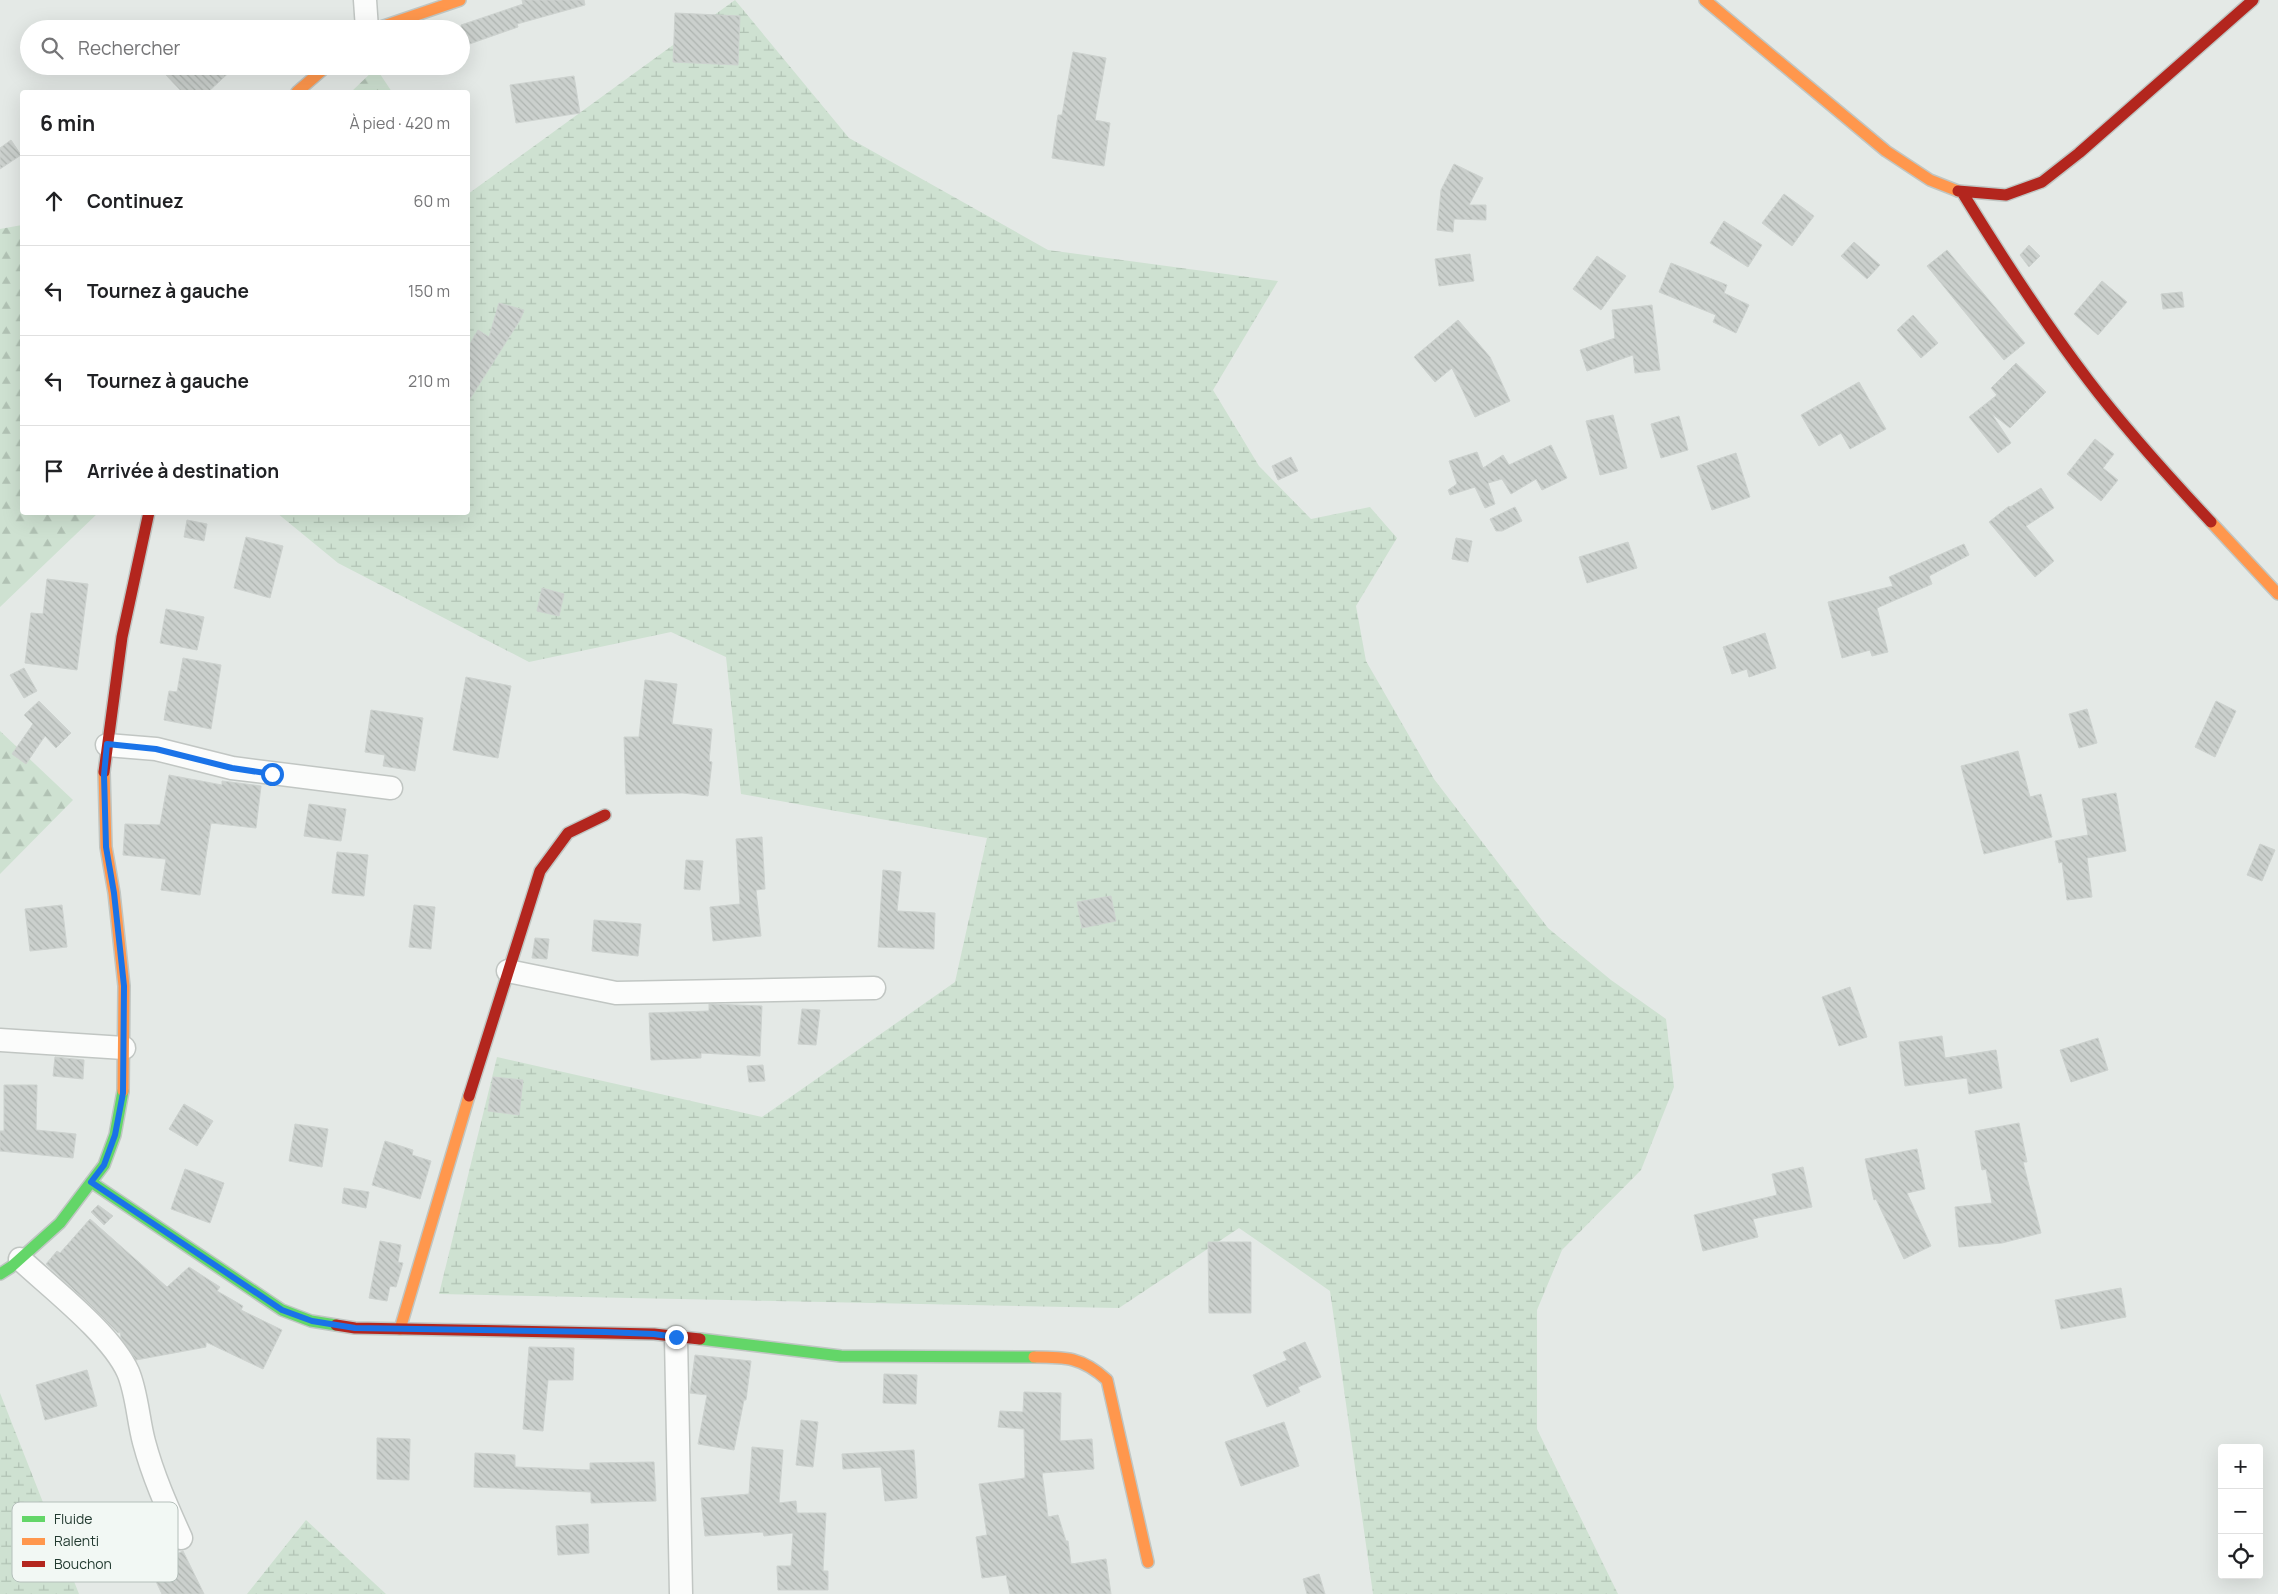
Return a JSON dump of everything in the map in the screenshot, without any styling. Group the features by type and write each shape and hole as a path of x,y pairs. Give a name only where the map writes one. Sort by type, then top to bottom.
{"street":[{"path":"365,0 366,20"},
{"path":"401,20 460,0"},
{"path":"1705,0 1886,151 1930,180 1962,192 2006,195 2042,182 2079,153 2253,0"},
{"path":"299,90 317,75"},
{"path":"1962,192 2008,268 2052,332 2136,440 2278,594"},
{"path":"0,1274 20,1259 60,1223 104,1165 115,1135 123,1093 124,986 114,893 106,847 104,775 122,637 147,515"},
{"path":"107,744 156,749 232,768 391,788"},
{"path":"400,1329 448,1162 540,871 568,833 604,815"},
{"path":"508,971 616,993 874,988"},
{"path":"0,1040 124,1048"},
{"path":"91,1182 282,1310 312,1321 355,1328 654,1334 841,1356 1067,1357 1094,1368 1107,1380 1148,1562"},
{"path":"20,1259 104,1337 120,1359 128,1373 144,1443 165,1502"},
{"path":"676,1337 681,1594"},
{"path":"178,1531 181,1538"}],"green space":[{"path":"735,0 849,138 1048,250 1278,281 1213,390 1259,466 1311,519 1370,507 1397,538 1356,606 1366,661 1434,779 1548,928 1611,980 1666,1019 1674,1087 1641,1170 1562,1250 1537,1310 1537,1429 1618,1594 1373,1594 1330,1291 1239,1228 1119,1308 439,1294 497,1057 762,1117 955,982 987,838 741,794 726,657 671,632 529,662 338,563 279,515 470,515 470,193"},
{"path":"369,75 381,75 391,90 353,90"},
{"path":"20,225 20,515 96,515 0,607 0,229"},
{"path":"0,731 73,800 0,874"},
{"path":"0,1393 43,1502 12,1502 12,1582 74,1582 79,1594 0,1594"},
{"path":"306,1520 386,1594 247,1594"}],"building":[{"path":"522,0 584,0 585,5 517,24 518,27 470,44 470,22 523,4"},
{"path":"675,13 740,16 738,65 673,62"},
{"path":"1073,52 1106,58 1095,120 1110,123 1104,166 1052,158 1058,115 1062,115"},
{"path":"166,75 226,75 210,90 180,90"},
{"path":"574,76 580,113 516,123 510,85"},
{"path":"11,140 20,156 0,169 0,148"},
{"path":"1454,164 1483,178 1469,205 1486,205 1486,220 1454,219 1453,232 1437,230 1441,190"},
{"path":"1784,194 1814,216 1792,246 1762,223"},
{"path":"1724,221 1762,245 1748,267 1710,243"},
{"path":"1854,242 1880,265 1867,279 1841,256"},
{"path":"2029,245 2040,256 2029,267 2020,255"},
{"path":"1947,250 2025,343 2004,360 1927,266"},
{"path":"1470,254 1474,281 1439,286 1435,259"},
{"path":"1597,256 1626,276 1601,310 1573,289"},
{"path":"1671,263 1727,285 1724,293 1749,305 1736,333 1713,322 1716,315 1659,292"},
{"path":"2102,281 2127,302 2098,335 2074,314"},
{"path":"2182,292 2184,307 2163,309 2161,294"},
{"path":"499,303 524,310 520,320 470,399 470,344 478,330 489,337"},
{"path":"1652,305 1660,370 1635,373 1633,355 1587,371 1580,350 1615,338 1612,310"},
{"path":"1913,315 1938,343 1921,358 1897,330"},
{"path":"1458,320 1490,357 1510,401 1475,417 1452,368 1435,382 1414,357"},
{"path":"2016,363 2046,392 2010,428 1991,413 2011,443 1998,453 1969,417 1997,395 1991,388"},
{"path":"1859,382 1886,429 1850,449 1841,433 1819,446 1801,415"},
{"path":"1613,415 1627,468 1600,475 1586,421"},
{"path":"1679,416 1688,450 1661,458 1651,424"},
{"path":"2095,439 2114,454 2103,468 2118,480 2101,501 2067,474"},
{"path":"1551,445 1567,478 1542,490 1536,479 1511,494 1502,479 1488,483 1495,504 1485,508 1475,487 1450,495 1448,490 1457,484 1449,461 1477,452 1483,468 1503,455 1509,465"},
{"path":"1736,453 1750,497 1712,510 1697,466"},
{"path":"1291,457 1298,471 1278,480 1272,466"},
{"path":"2041,488 2054,508 2026,526 2054,561 2035,577 1989,522 2009,506"},
{"path":"1515,507 1522,521 1502,531 1496,531 1490,519"},
{"path":"187,520 207,524 204,541 184,537"},
{"path":"246,537 283,546 270,598 234,588"},
{"path":"1456,538 1472,541 1468,562 1452,559"},
{"path":"1628,542 1637,568 1587,583 1579,557"},
{"path":"1964,544 1969,555 1929,576 1932,584 1877,608 1888,652 1872,656 1870,650 1842,658 1828,602 1893,586 1889,577"},
{"path":"47,579 88,584 77,670 25,663 31,613 43,614"},
{"path":"542,588 564,594 559,616 537,611"},
{"path":"166,609 204,617 197,650 160,643"},
{"path":"1765,633 1776,668 1749,677 1747,669 1732,674 1723,647"},
{"path":"183,658 221,665 211,729 164,720 169,691 177,692"},
{"path":"24,668 37,691 24,698 10,675"},
{"path":"466,677 511,686 498,758 453,750"},
{"path":"645,680 677,684 672,724 712,729 709,761 712,762 708,796 683,793 626,794 624,737 639,737"},
{"path":"39,701 71,733 56,748 45,736 26,764 12,754 33,724 24,715"},
{"path":"2216,701 2236,711 2215,757 2195,747"},
{"path":"2087,709 2097,743 2079,748 2069,714"},
{"path":"371,710 423,718 415,771 383,766 385,755 365,752"},
{"path":"2018,751 2030,797 2041,794 2052,837 1984,854 1961,766"},
{"path":"169,775 222,785 222,781 261,786 256,828 211,823 200,895 161,890 166,859 123,855 125,824 160,825"},
{"path":"2116,793 2126,851 2087,858 2092,897 2067,900 2062,862 2059,863 2055,841 2088,835 2082,799"},
{"path":"309,804 346,809 341,841 304,836"},
{"path":"762,837 765,889 756,890 761,936 713,941 710,907 740,904 736,839"},
{"path":"2260,844 2275,850 2262,881 2247,875"},
{"path":"337,852 368,855 364,896 332,893"},
{"path":"686,860 703,861 700,890 684,889"},
{"path":"883,870 901,872 897,911 935,913 934,949 878,947"},
{"path":"1111,896 1116,921 1082,928 1077,902"},
{"path":"62,905 67,947 30,951 25,909"},
{"path":"414,905 435,907 431,949 409,947"},
{"path":"594,920 641,924 638,956 592,951"},
{"path":"535,938 549,939 547,959 532,958"},
{"path":"1850,987 1867,1037 1839,1046 1822,997"},
{"path":"709,1004 762,1006 760,1056 701,1053 701,1058 651,1060 649,1013 709,1011"},
{"path":"802,1009 820,1010 816,1045 798,1044"},
{"path":"1942,1036 1945,1058 1996,1050 2002,1088 1969,1094 1967,1078 1905,1086 1899,1042"},
{"path":"2098,1038 2108,1070 2071,1082 2060,1050"},
{"path":"55,1057 84,1060 83,1079 53,1076"},
{"path":"763,1065 765,1081 749,1082 747,1066"},
{"path":"493,1077 523,1080 519,1115 488,1111"},
{"path":"4,1085 37,1085 36,1130 76,1134 73,1158 0,1151 0,1131 4,1131"},
{"path":"184,1104 213,1121 197,1146 169,1129"},
{"path":"2019,1123 2027,1162 2023,1162 2041,1233 2002,1243 1959,1247 1955,1207 1992,1203 1986,1169 1982,1170 1975,1131"},
{"path":"295,1124 328,1129 322,1167 289,1161"},
{"path":"385,1141 413,1150 412,1155 431,1161 420,1199 372,1185"},
{"path":"1917,1149 1925,1189 1907,1193 1931,1246 1904,1259 1876,1199 1874,1200 1865,1159"},
{"path":"1803,1167 1812,1207 1753,1219 1758,1237 1703,1251 1694,1215 1777,1195 1772,1174"},
{"path":"185,1169 224,1183 210,1223 171,1209"},
{"path":"344,1188 369,1192 366,1208 342,1203"},
{"path":"98,1205 113,1216 104,1225 91,1212"},
{"path":"90,1219 167,1287 189,1267 220,1287 217,1291 243,1306 241,1310 282,1330 263,1369 206,1342 206,1347 136,1360 121,1338 120,1332 118,1333 46,1264 57,1251 60,1253"},
{"path":"380,1241 401,1245 398,1262 403,1263 396,1287 390,1286 387,1301 369,1298"},
{"path":"1208,1242 1251,1242 1251,1313 1209,1313"},
{"path":"2121,1288 2126,1317 2061,1329 2055,1300"},
{"path":"1305,1342 1321,1377 1298,1387 1300,1392 1267,1407 1253,1375 1287,1360 1283,1352"},
{"path":"529,1347 574,1348 573,1380 548,1380 543,1431 523,1429"},
{"path":"695,1355 751,1361 746,1400 744,1400 734,1450 698,1444 707,1395 690,1393"},
{"path":"87,1370 97,1406 45,1420 36,1385"},
{"path":"884,1374 917,1375 916,1404 883,1403"},
{"path":"1024,1392 1061,1393 1060,1441 1092,1439 1094,1469 1042,1473 1048,1517 1058,1515 1066,1541 1068,1541 1071,1564 1106,1559 1111,1594 1010,1594 1006,1575 982,1578 976,1537 987,1535 979,1484 1025,1478 1024,1429 998,1427 1000,1411 1023,1412"},
{"path":"801,1420 818,1422 813,1467 796,1465"},
{"path":"1284,1422 1299,1466 1241,1486 1225,1442"},
{"path":"377,1438 410,1439 409,1480 377,1479"},
{"path":"752,1447 783,1450 779,1503 796,1501 797,1513 826,1513 823,1571 828,1571 828,1590 778,1590 777,1566 791,1566 793,1533 764,1536 763,1532 705,1536 701,1498 749,1494"},
{"path":"914,1450 917,1498 885,1501 881,1467 843,1469 842,1454"},
{"path":"475,1453 515,1455 515,1467 590,1470 590,1463 654,1462 656,1501 591,1503 591,1492 474,1487"},
{"path":"588,1524 589,1553 558,1555 556,1526"},
{"path":"183,1551 204,1594 162,1594 156,1582 178,1582 178,1553"},
{"path":"1319,1574 1325,1594 1307,1594 1303,1579"}],"traffic: fast":[{"path":"0,1274 11,1267 60,1223 104,1165 115,1135 123,1091"},
{"path":"91,1182 282,1310 311,1321 336,1325"},
{"path":"700,1339 841,1356 1034,1357"}],"traffic: slow":[{"path":"401,20 460,0"},
{"path":"1705,0 1886,151 1930,180 1958,191"},
{"path":"299,90 317,75"},
{"path":"2211,522 2278,594"},
{"path":"104,772 106,847 114,893 124,986 123,1091"},
{"path":"400,1329 469,1096"},
{"path":"1034,1357 1055,1357 1073,1360 1090,1367 1107,1380 1148,1562"}],"traffic: jam":[{"path":"1958,191 2006,195 2042,182 2079,153 2253,0"},
{"path":"1962,192 2023,288 2089,381 2148,453 2211,522"},
{"path":"104,772 122,637 148,515"},
{"path":"469,1096 540,871 568,833 605,815"},
{"path":"336,1325 355,1328 654,1334 700,1339"}],"route":[{"path":"272,774 232,768 156,749 107,744 104,775 106,847 114,893 124,986 123,1093 115,1135 104,1165 91,1182 282,1310 312,1321 355,1328 605,1332 676,1337"}]}
